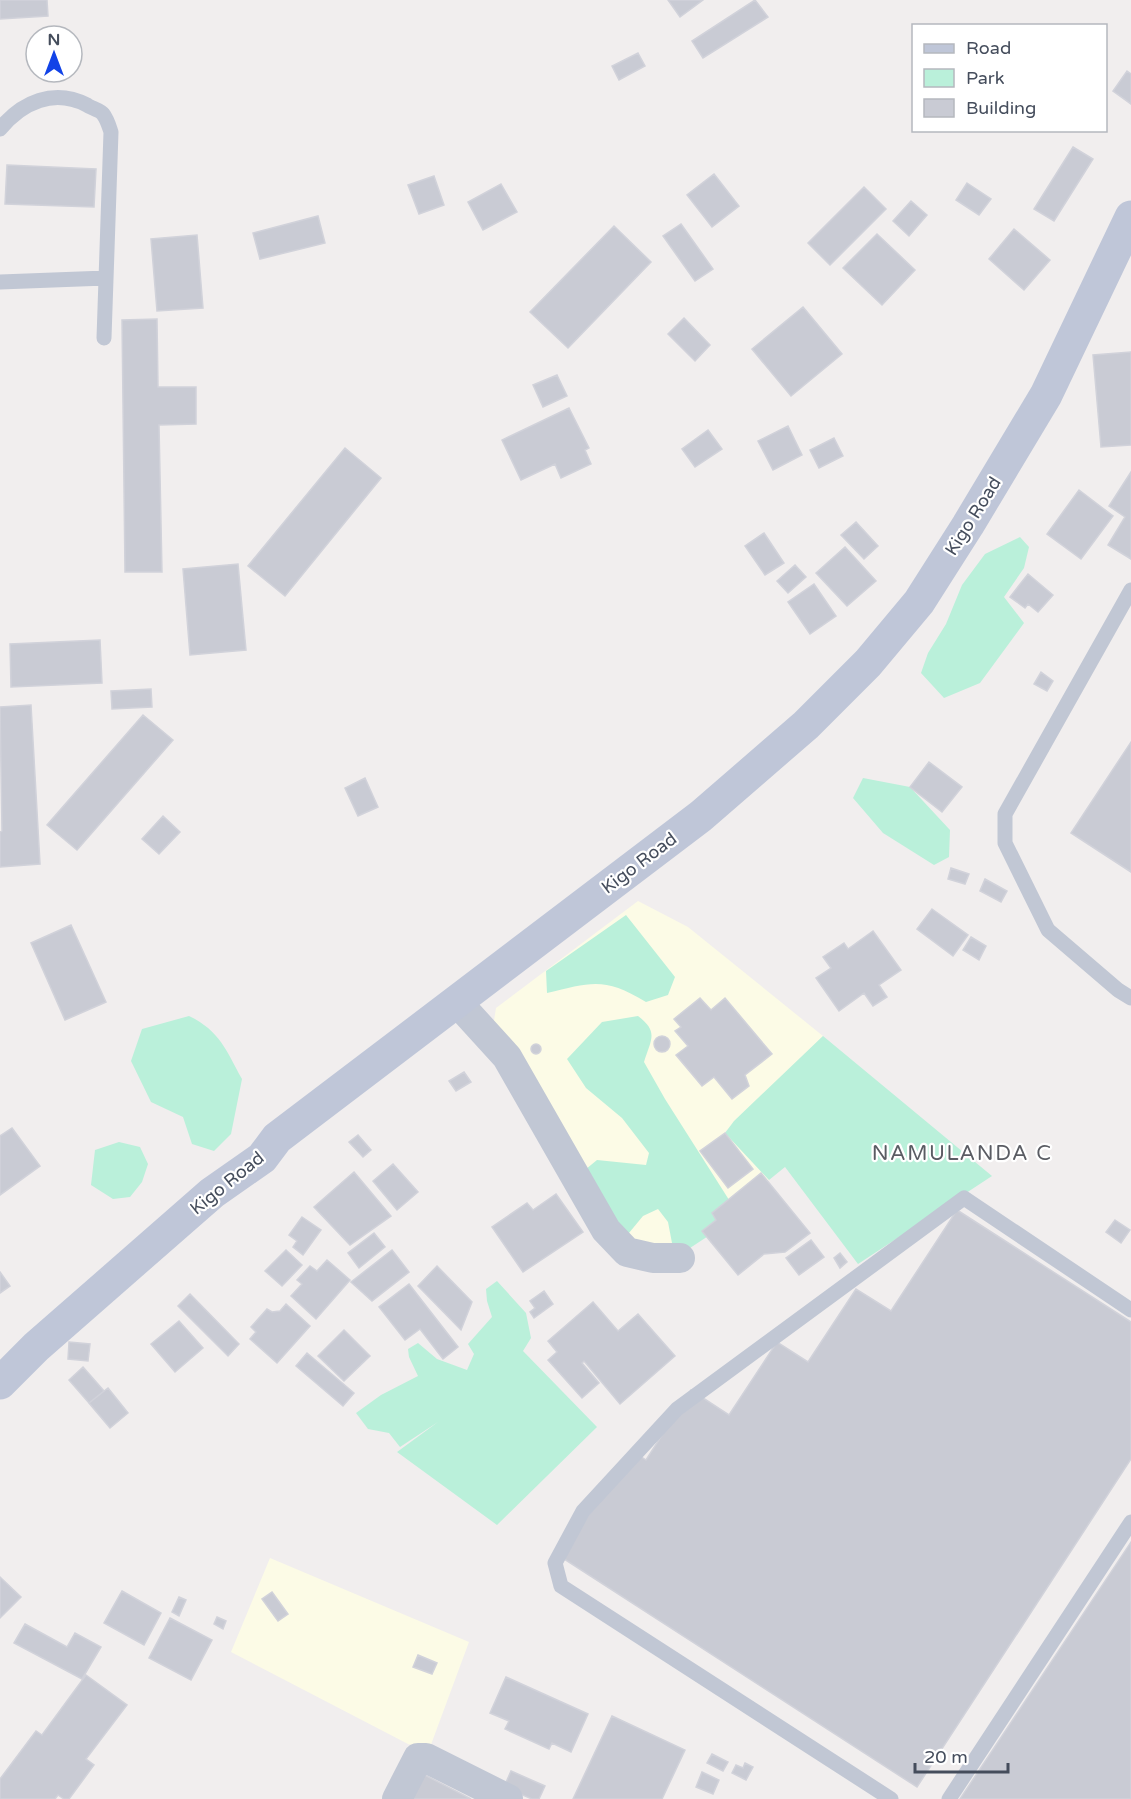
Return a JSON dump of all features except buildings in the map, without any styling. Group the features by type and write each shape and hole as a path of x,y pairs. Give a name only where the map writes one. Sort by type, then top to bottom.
{"street":[{"name":"Kigo Road","path":"0,1383 36,1347 212,1193 262,1158 277,1138 701,816 806,725 868,663 919,602 1046,395 1131,217"},
{"path":"457,1002 507,1058 606,1230 627,1252 653,1258 680,1258"},
{"path":"397,1799 418,1758 426,1758 508,1799"}],"lane":[{"path":"0,129 19,110 39,100 57,96 79,101 103,114 111,132 104,338"},
{"path":"0,282 106,278"},
{"path":"1131,590 1005,814 1005,843 1048,930 1118,990 1131,998"},
{"path":"891,1799 561,1586 555,1563 583,1511 677,1409 964,1198 1131,1310"},
{"path":"949,1799 1131,1522"}],"shaded area":[{"path":"638,901 688,927 823,1036 725,1132 769,1180 684,1251 634,1244 493,1027 496,1008"},
{"path":"270,1558 469,1642 429,1750 408,1744 231,1652"}],"green space":[{"path":"1020,537 1029,547 1024,568 1004,597 1024,623 980,683 944,698 921,673 928,653 946,624 962,585 985,554"},
{"path":"863,778 910,787 950,830 949,857 934,865 883,833 853,798"},
{"path":"626,915 675,977 668,995 646,1002 620,988 598,984 587,984 547,993 546,971"},
{"path":"189,1016 208,1028 221,1042 242,1079 231,1134 214,1151 192,1144 183,1117 151,1102 131,1061 142,1029"},
{"path":"638,1016 649,1027 652,1036 644,1062 731,1203 728,1223 690,1248 672,1243 668,1222 658,1209 643,1216 624,1239 580,1174 597,1160 646,1165 649,1153 622,1118 586,1088 567,1059 602,1022"},
{"path":"823,1036 992,1176 858,1264 785,1167 769,1180 725,1133 734,1121"},
{"path":"119,1142 140,1147 148,1164 142,1182 130,1197 113,1199 91,1185 95,1150"},
{"path":"497,1281 526,1313 531,1338 523,1351 597,1427 497,1525 397,1452 438,1422 400,1447 389,1433 368,1429 356,1413 381,1395 418,1376 409,1357 408,1349 418,1343 437,1359 467,1370 474,1354 468,1344 492,1317 486,1289"}],"district":[{"name":"NAMULANDA C","path":"962,1153"}]}
